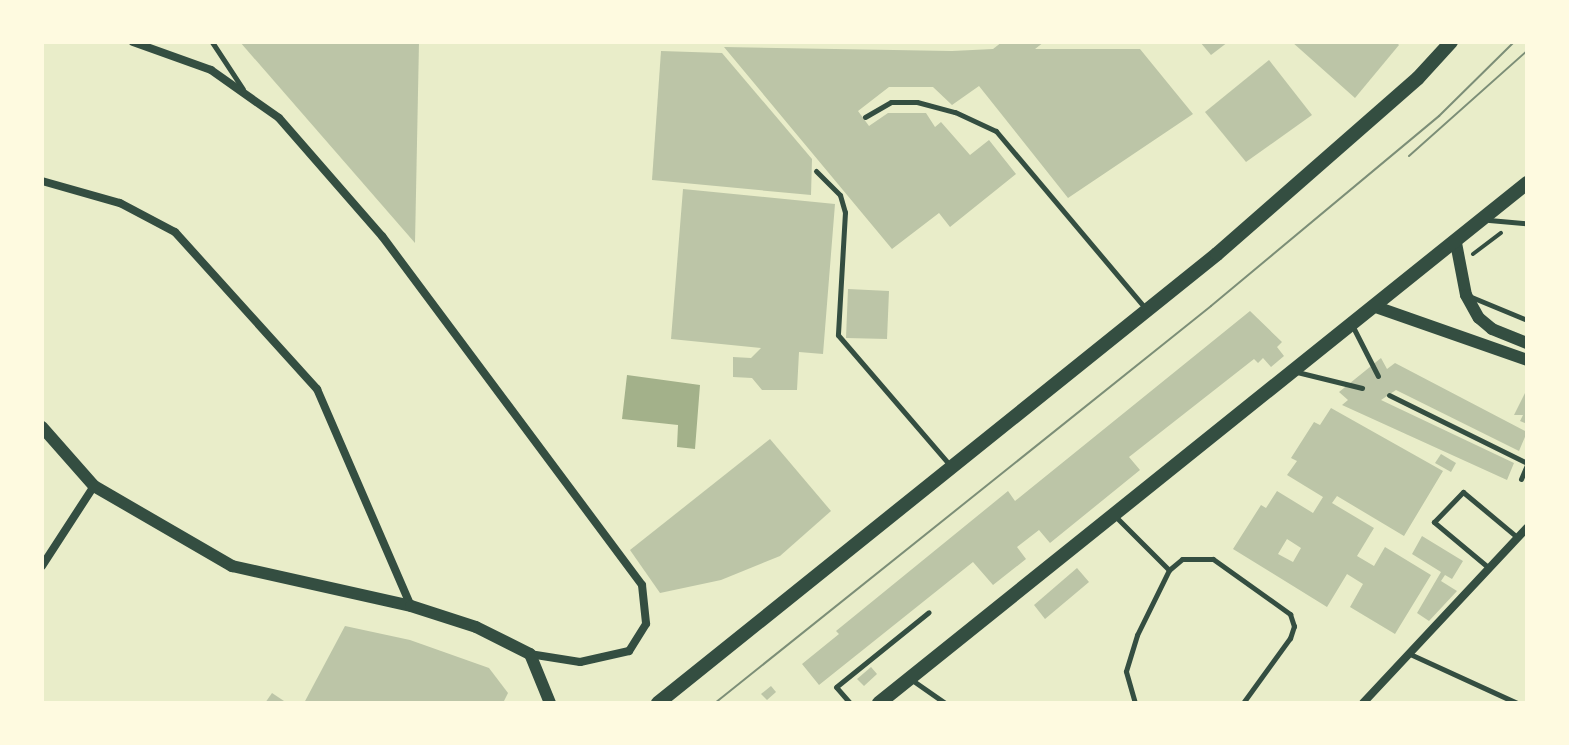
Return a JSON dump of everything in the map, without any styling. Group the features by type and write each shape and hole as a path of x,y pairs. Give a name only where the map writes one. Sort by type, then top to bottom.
{"main road":[{"path":"658,703 1147,309 1418,78 1451,42"},
{"path":"879,703 1527,183"}],"street":[{"path":"42,427 94,486 232,566 411,606 476,627 530,654 580,662 629,651 646,624 642,585 382,236 279,118 243,89 183,58 133,42"},
{"path":"42,181 120,203 175,232 317,389 411,606"},
{"path":"1456,243 1466,295 1492,329 1527,343"},
{"path":"1376,307 1527,360"},
{"path":"42,566 94,486"},
{"path":"1363,703 1527,528"},
{"path":"530,654 550,703"}],"lane":[{"path":"212,42 243,89"},
{"path":"865,117 891,102 917,102 955,112 996,131 1147,309"},
{"path":"816,171 840,195 845,212 838,335 950,465"},
{"path":"1484,219 1527,223"},
{"path":"1466,295 1527,320"},
{"path":"1352,326 1378,376"},
{"path":"1293,371 1362,388"},
{"path":"1389,395 1527,464 1521,479"},
{"path":"1489,568 1434,522 1463,492 1518,538"},
{"path":"1113,514 1169,570"},
{"path":"1135,703 1126,671 1169,570 1182,559 1213,559 1290,614 1294,626 1290,638 1243,703"},
{"path":"850,703 836,687 929,612"},
{"path":"1410,654 1517,703"},
{"path":"908,677 945,703"}],"path":[{"path":"1467,259 1510,231"}],"shaded area":[{"path":"627,375 700,385 695,449 677,447 678,425 622,419"}],"building":[{"path":"240,42 419,42 415,243"},
{"path":"1002,42 1044,42 1035,49 1140,49 1193,114 1068,198 979,86 952,105 933,87 889,87 858,111 869,126 888,113 926,113 935,127 941,122 970,155 989,140 1016,174 950,227 939,213 892,249 724,47 952,51 993,49"},
{"path":"1200,42 1228,42 1211,55"},
{"path":"1292,42 1396,42 1399,45 1355,98"},
{"path":"661,51 722,53 812,159 811,195 652,180"},
{"path":"1269,60 1312,115 1246,162 1205,112"},
{"path":"683,189 835,204 823,354 799,352 797,390 762,390 752,378 733,377 733,357 751,358 761,348 671,339"},
{"path":"848,289 889,291 887,339 846,338"},
{"path":"1250,311 1282,342 1277,347 1284,356 1271,367 1263,358 1258,363 1254,359 1129,457 1140,470 1050,543 1039,530 1017,547 1026,559 993,585 973,562 819,685 802,664 839,634 836,631 1008,491 1015,501"},
{"path":"1381,358 1387,369 1395,363 1527,432 1519,451 1396,390 1381,400 1514,463 1507,480 1342,405 1348,400 1339,392"},
{"path":"1527,389 1527,424 1520,421 1523,415 1514,415"},
{"path":"1331,408 1443,471 1404,536 1337,496 1332,503 1374,528 1357,556 1374,566 1385,547 1431,575 1395,634 1350,607 1363,584 1347,574 1327,607 1233,549 1261,505 1266,508 1277,491 1313,513 1323,497 1287,475 1297,461 1291,458 1314,422 1320,425","holes":["1287,539 1301,548 1293,562 1278,554"]},
{"path":"770,439 831,511 780,556 721,580 660,593 630,550"},
{"path":"1441,454 1456,463 1451,472 1435,463"},
{"path":"1422,536 1463,561 1452,579 1445,575 1441,581 1457,591 1429,621 1417,613 1441,572 1412,554"},
{"path":"1077,568 1089,582 1045,619 1034,605"},
{"path":"345,626 410,640 489,668 508,693 503,703 304,703"},
{"path":"871,667 877,674 864,686 857,679"},
{"path":"771,686 776,692 767,700 761,694"},
{"path":"272,693 287,703 265,703"}],"tram line":[{"path":"715,703 1211,306 1439,116 1514,42"},
{"path":"1409,156 1527,51"}]}
